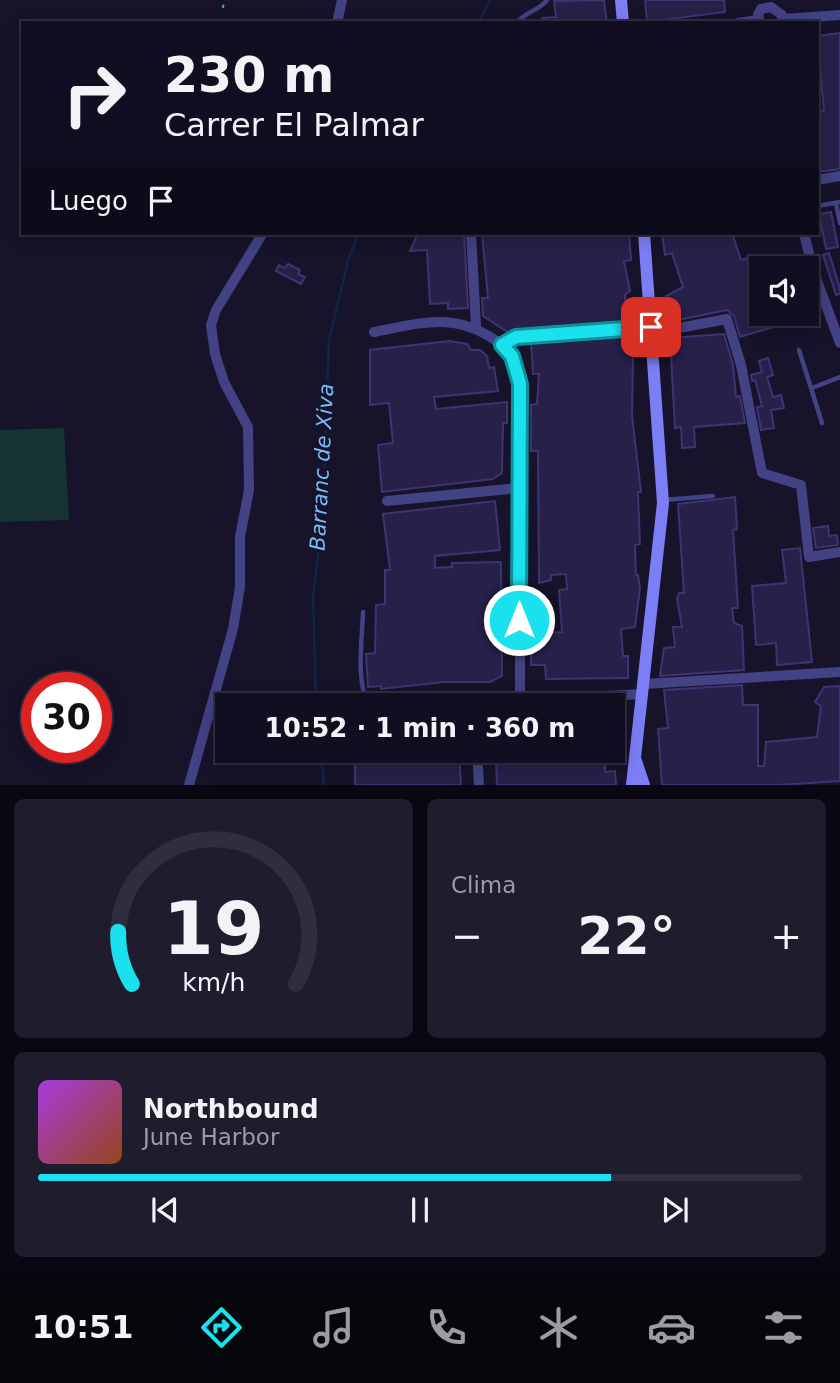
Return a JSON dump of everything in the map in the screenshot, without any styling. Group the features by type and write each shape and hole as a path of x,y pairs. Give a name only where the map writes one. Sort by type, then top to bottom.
{"street":[{"path":"337,21 342,0"},
{"path":"621,0 623,21"},
{"path":"742,21 772,4 783,21 840,15"},
{"path":"819,180 840,176"},
{"path":"189,785 233,629 240,587 240,537 249,490 248,427 224,382 215,354 211,324 216,310 251,258 262,235"},
{"path":"471,235 476,326"},
{"path":"632,785 663,500 644,235"},
{"path":"804,235 813,270 840,343"},
{"path":"502,345 516,337 652,330 726,319 749,399 762,473 801,485 809,557 840,552"},
{"path":"374,332 446,321 476,326 512,356 520,384 520,693"},
{"path":"387,501 519,488"},
{"path":"588,693 840,672"},
{"path":"636,761 644,785"},
{"path":"478,763 479,785"}],"lane":[{"path":"518,21 524,13 542,7 547,0"},
{"path":"819,206 838,202 840,223"},
{"path":"799,350 822,423"},
{"path":"812,388 840,377"},
{"path":"663,500 713,496"},
{"path":"363,612 363,693"}],"path":[{"path":"223,8 224,0"}],"green space":[{"path":"64,428 69,520 0,522 0,430"}],"building":[{"path":"604,0 607,21 542,21 542,18 556,17 554,1"},
{"path":"645,0 724,0 725,12 647,21"},
{"path":"840,33 840,169 819,172 819,112 824,111 819,36"},
{"path":"831,212 838,247 826,249 819,214"},
{"path":"417,235 464,235 468,308 448,309 448,303 430,304 427,250 410,251"},
{"path":"482,235 629,235 631,260 624,261 630,291 625,295 627,316 637,315 637,321 509,333 483,316 482,298 488,298"},
{"path":"662,235 733,235 741,260 749,258 749,326 776,326 740,337 734,316 727,310 673,321 666,296 683,287 672,253 665,255"},
{"path":"829,253 840,288 840,294 836,295 823,255"},
{"path":"288,264 300,270 298,274 305,277 301,284 276,271 279,265 284,268"},
{"path":"724,334 733,365 736,397 740,396 745,423 694,427 695,447 682,448 681,427 675,428 670,338"},
{"path":"634,336 638,353 633,353 632,416 641,492 638,492 640,544 635,545 636,575 640,588 635,627 621,629 623,656 628,656 628,678 546,679 545,665 531,665 531,634 562,632 559,590 567,589 566,574 551,575 551,580 539,583 538,451 531,451 531,405 537,404 539,374 533,374 531,343"},
{"path":"449,341 467,344 471,350 480,350 487,356 489,368 494,367 498,391 434,397 436,409 507,402 507,423 503,423 502,473 493,479 382,492 378,445 393,443 389,403 370,405 370,350"},
{"path":"768,358 773,375 767,377 773,397 781,395 784,408 771,410 774,428 761,430 757,407 762,406 751,375 762,372 759,361"},
{"path":"735,497 737,529 733,530 738,608 732,608 734,623 742,626 744,670 660,676 664,648 675,647 673,627 682,627 677,599 679,593 684,593 678,504"},
{"path":"495,501 500,550 435,556 435,568 452,567 452,563 501,562 502,676 490,682 444,682 381,689 381,686 368,687 366,654 375,653 376,605 385,604 385,570 390,570 383,514"},
{"path":"828,526 829,536 837,535 838,545 816,548 813,528"},
{"path":"800,548 812,662 777,665 776,643 756,645 752,586 786,583 782,550"},
{"path":"742,685 743,705 758,705 758,766 764,766 766,742 817,737 821,706 815,702 824,687 840,686 840,781 780,785 662,785 658,729 668,728 664,690"},
{"path":"355,763 460,763 461,785 355,785"},
{"path":"496,763 605,763 605,772 615,771 616,785 497,785"}],"waterway":[{"name":"Barranc de Xiva","path":"479,21 490,0"},
{"name":"Barranc de Xiva","path":"316,693 313,595 322,525 329,340 349,257 358,235"},
{"name":"Barranc de Xiva","path":"322,763 324,785"}],"route":[{"path":"519,620 520,384 512,356 502,345 516,337 651,327"}]}
